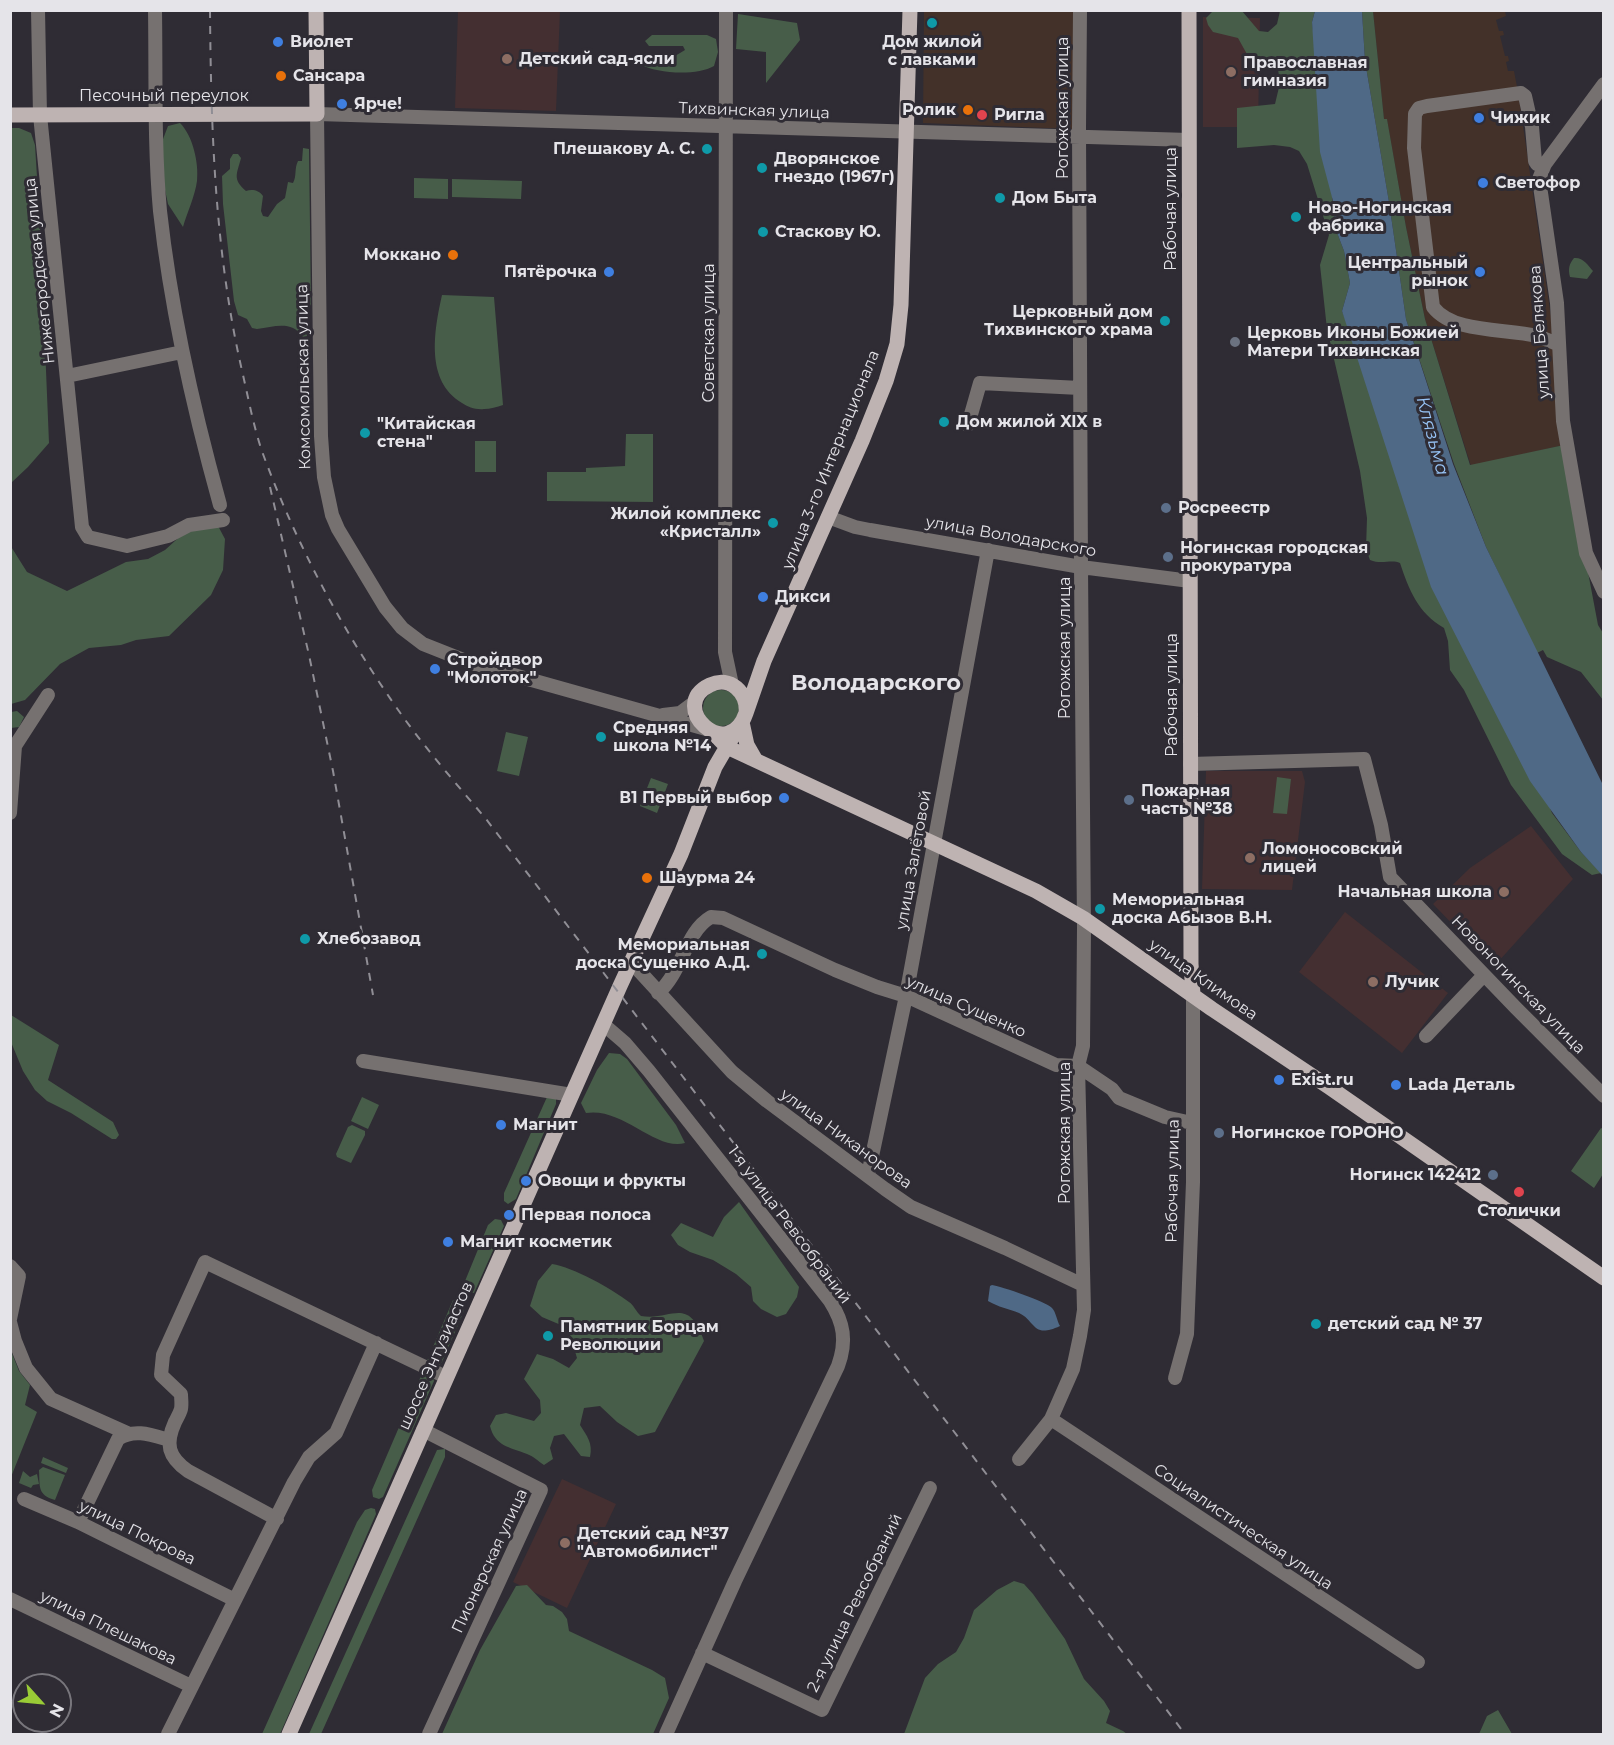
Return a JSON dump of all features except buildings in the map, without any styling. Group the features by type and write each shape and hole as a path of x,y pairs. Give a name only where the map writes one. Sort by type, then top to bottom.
{"main road":[{"name":"Комсомольская улица","path":"316,10 317,114"},
{"name":"улица 3-го Интернационала","path":"617,993 681,854 716,767 742,720 763,664 886,381 897,344 901,305 910,10"},
{"name":"Рабочая улица","path":"1189,10 1190,764 1193,995"},
{"name":"Песочный переулок","path":"10,115 317,114"},
{"name":"улица 3-го Интернационала","path":"732,685 745,679 763,664"},
{"path":"716,767 718,752 711,732 701,724 696,713 696,701 709,685 721,682 732,685 744,697 742,720 745,739 754,759"},
{"path":"711,732 725,733 742,720"},
{"name":"улица Климова","path":"711,732 727,747 1036,891 1083,918 1604,1278"},
{"name":"шоссе Энтузиастов","path":"290,1734 617,993"}],"street":[{"name":"Нижегородская улица","path":"38,10 40,115 82,527 88,537 127,546 139,545 168,536 189,525 223,520"},
{"path":"155,10 156,158 160,210 182,351 201,437 220,505"},
{"name":"Советская улица","path":"726,10 725,655 732,685"},
{"name":"Рогожская улица","path":"1019,1459 1051,1419 1073,1370 1084,1310 1078,1066 1083,1046 1080,10"},
{"name":"улица Белякова","path":"1604,84 1545,164 1539,179 1558,322 1563,421 1586,553 1604,592"},
{"path":"1545,164 1537,164 1535,161 1532,127 1525,96 1521,93 1427,106 1419,108 1414,114 1414,148 1433,307 1439,316 1448,320 1492,330 1536,336 1559,345"},
{"name":"Тихвинская улица","path":"317,114 1189,141"},
{"name":"Комсомольская улица","path":"317,114 322,459 327,497 338,530 385,607 402,628 423,644 462,660 659,715 711,732"},
{"path":"1536,336 1558,322"},
{"path":"67,376 182,351"},
{"path":"968,424 980,383 1080,388"},
{"name":"улица Володарского","path":"828,517 855,527 1081,567 1190,581"},
{"name":"улица Залётовой","path":"868,1175 906,996 988,550"},
{"name":"Советская улица","path":"709,685 725,655"},
{"path":"10,813 13,741 48,695"},
{"path":"659,715 680,712 696,701"},
{"name":"Новоногинская улица","path":"1190,764 1364,759 1381,825 1390,877 1604,1095"},
{"name":"улица Сущенко","path":"658,993 674,976 698,928 711,917 723,918 835,970 906,996 1056,1065 1078,1066 1112,1089 1119,1098 1165,1117 1192,1123"},
{"name":"улица Никанорова","path":"631,962 732,1072 780,1111 911,1207 1083,1285"},
{"path":"1426,1036 1484,975"},
{"name":"Рабочая улица","path":"1175,1378 1187,1334 1192,1182 1193,995"},
{"name":"1-я улица Ревсобраний","path":"603,1024 625,1043 649,1071 795,1256 830,1301 843,1329 844,1345 838,1366 777,1491 666,1734"},
{"path":"363,1061 572,1095"},
{"path":"277,1519 182,1467 176,1463 171,1451 169,1440 181,1409 181,1394 161,1375 163,1355 205,1263 446,1377"},
{"path":"10,1266 19,1276 10,1321 15,1341 26,1368 51,1399 127,1433 142,1433 169,1440"},
{"path":"168,1734 294,1482 309,1457 336,1433 376,1343"},
{"name":"Социалистическая улица","path":"1051,1419 1418,1662"},
{"name":"Пионерская улица","path":"423,1431 541,1490 429,1734"},
{"path":"78,1522 111,1451 118,1439 127,1433"},
{"name":"2-я улица Ревсобраний","path":"702,1653 822,1710 930,1488"},
{"name":"улица Покрова","path":"24,1498 78,1522 235,1600"},
{"name":"улица Плешакова","path":"10,1599 191,1686"}],"shaded area":[{"name":"Детский сад-ясли","path":"458,11 560,11 556,111 455,108"},
{"path":"924,11 1074,11 1072,129 923,123"},
{"name":"Центральный рынок","path":"1373,11 1505,11 1506,16 1496,20 1499,31 1503,31 1504,35 1500,36 1505,56 1508,56 1509,61 1506,62 1508,71 1514,71 1518,92 1551,317 1564,445 1471,466 1425,319 1387,120 1384,120"},
{"name":"Православная гимназия","path":"1203,17 1260,18 1258,127 1203,127"},
{"name":"Ломоносовский лицей","path":"1206,771 1302,771 1305,782 1292,890 1202,889"},
{"name":"Начальная школа","path":"1531,826 1573,879 1497,963 1461,933 1433,904 1470,868"},
{"name":"Лучик","path":"1345,912 1448,993 1402,1053 1299,972"},
{"name":"Детский сад №37 \"Автомобилист\"","path":"562,1479 616,1504 567,1608 513,1582"}],"green space":[{"path":"1242,11 1259,31 1268,32 1277,24 1280,11 1315,11 1312,22 1336,230 1344,251 1350,283 1342,311 1552,813 1581,852 1601,873 1592,875 1562,854 1511,785 1464,690 1450,670 1448,641 1444,628 1421,608 1400,563 1370,560 1366,549 1367,518 1360,471 1327,329 1320,265 1329,235 1307,164 1299,151 1274,145 1237,148 1237,108 1275,104 1280,83 1278,69 1248,56 1238,38 1213,32 1206,18 1212,12"},
{"path":"1362,11 1373,11 1384,119 1387,119 1425,319 1470,465 1564,445 1598,625 1603,633 1603,700 1581,672 1547,657 1543,650 1537,653 1486,547 1454,464 1406,319 1365,61"},
{"path":"738,14 797,23 800,40 766,83 766,52 736,49"},
{"path":"652,35 707,35 716,39 718,52 714,66 698,71 666,72 640,64 644,59 675,56 685,50 683,46 649,46 645,41"},
{"path":"180,123 192,142 197,174 195,193 183,227 168,204 161,171 160,147 168,126"},
{"path":"10,128 19,128 31,133 35,145 49,443 11,483"},
{"path":"303,148 309,149 311,304 308,310 307,336 303,337 288,326 252,328 247,319 238,315 234,301 222,176 230,169 230,159 233,154 238,154 241,158 237,180 246,191 255,190 263,196 261,211 263,216 268,217 277,204 285,198 288,182 293,183 298,161 302,161"},
{"path":"414,178 448,179 448,199 414,198"},
{"path":"452,179 522,181 521,199 452,197"},
{"path":"1574,258 1583,260 1593,271 1587,279 1570,277 1569,267"},
{"path":"442,295 494,297 503,405 486,409 469,407 450,394 442,382 437,369 435,339"},
{"path":"626,434 653,434 653,502 547,501 547,472 586,472 586,468 625,466"},
{"path":"475,441 496,441 496,472 475,472"},
{"path":"217,524 225,539 223,570 211,595 169,636 89,648 60,664 25,700 11,704 10,545 27,572 67,591 126,562 148,559 165,550 186,531"},
{"path":"721,690 734,695 739,708 734,721 721,726 708,721 703,708 708,695"},
{"path":"17,711 24,717 19,727 11,728 11,712"},
{"path":"506,732 528,737 519,776 497,771"},
{"path":"1277,777 1291,779 1287,814 1273,813"},
{"path":"651,778 668,784 657,813 640,806"},
{"path":"11,1015 59,1045 48,1080 113,1122 119,1135 116,1139 112,1139 47,1101 35,1090 23,1071 11,1042"},
{"path":"609,1053 620,1054 627,1059 676,1125 685,1143 674,1144 662,1141 613,1116 586,1113 581,1103 597,1070"},
{"path":"362,1097 379,1105 368,1129 351,1121"},
{"path":"547,1097 556,1098 556,1104 516,1199 508,1204 504,1201 504,1193"},
{"path":"352,1125 365,1131 365,1135 351,1163 337,1157 336,1154 348,1127"},
{"path":"1601,1128 1603,1129 1603,1174 1594,1188 1571,1171"},
{"path":"739,1202 799,1287 797,1297 786,1314 777,1317 761,1309 753,1301 751,1287 736,1274 713,1260 678,1245 671,1235 681,1223 713,1237 724,1217"},
{"path":"495,1219 501,1220 504,1226 474,1293 466,1292 463,1286 488,1225"},
{"path":"552,1264 570,1269 603,1285 631,1303 641,1316 685,1314 692,1318 704,1341 655,1432 638,1436 617,1422 600,1406 584,1408 580,1425 590,1444 590,1457 581,1456 564,1434 554,1436 550,1448 553,1459 544,1465 529,1455 499,1442 490,1426 496,1415 506,1413 534,1421 541,1413 540,1400 524,1379 537,1354 553,1359 569,1368 577,1358 568,1328 542,1317 530,1306 538,1281"},
{"path":"453,1300 461,1300 464,1304 464,1311 442,1362 437,1368 427,1361"},
{"path":"11,1351 19,1371 30,1385 25,1405 37,1412 11,1477"},
{"path":"427,1373 432,1374 434,1381 383,1497 379,1499 373,1497 372,1490 421,1376"},
{"path":"445,1449 445,1457 321,1734 309,1734 437,1450"},
{"path":"43,1457 68,1468 66,1473 41,1463"},
{"path":"43,1467 65,1475 55,1500 42,1493 39,1470"},
{"path":"23,1471 30,1477 37,1474 39,1484 31,1488 19,1483"},
{"path":"375,1509 376,1514 280,1734 262,1734 357,1522 365,1510"},
{"path":"1014,1581 1024,1584 1033,1594 1065,1639 1084,1679 1110,1711 1106,1723 1127,1734 904,1734 925,1678 938,1664 956,1652 964,1638 974,1610 997,1590"},
{"path":"527,1585 546,1605 553,1606 562,1612 567,1619 569,1631 665,1678 669,1698 653,1734 442,1734 480,1650 516,1586"},
{"path":"1498,1710 1512,1734 1479,1734 1487,1716"}],"water":[{"name":"Клязьма","path":"1315,11 1362,11 1365,61 1406,319 1453,464 1486,547 1603,785 1603,876 1581,852 1530,781 1431,587 1342,311 1350,283 1344,251 1336,230 1333,201 1320,152 1312,22"},
{"path":"992,1285 1048,1305 1053,1310 1060,1326 1051,1330 1039,1330 1019,1313 988,1301"}],"railway":[{"path":"210,10 216,194 226,285 243,375 257,435 277,489 308,559 344,626 384,690 416,734 486,819 1185,1734"},
{"path":"270,487 333,771 373,995"}],"place":[{"name":"Дом жилой с лавками","path":"932,23"},
{"name":"Виолет","path":"278,42"},
{"name":"Детский сад-ясли","path":"507,59"},
{"name":"Православная гимназия","path":"1231,72"},
{"name":"Сансара","path":"281,76"},
{"name":"Ярче!","path":"342,104"},
{"name":"Ролик","path":"968,110"},
{"name":"Ригла","path":"982,115"},
{"name":"Чижик","path":"1479,118"},
{"name":"Плешакову А. С.","path":"707,149"},
{"name":"Дворянское гнездо (1967г)","path":"762,168"},
{"name":"Светофор","path":"1483,183"},
{"name":"Дом Быта","path":"1000,198"},
{"name":"Ново-Ногинская фабрика","path":"1296,217"},
{"name":"Стаскову Ю.","path":"763,232"},
{"name":"Моккано","path":"453,255"},
{"name":"Пятёрочка","path":"609,272"},
{"name":"Центральный рынок","path":"1480,272"},
{"name":"Церковный дом Тихвинского храма","path":"1165,321"},
{"name":"Церковь Иконы Божией Матери Тихвинская","path":"1235,342"},
{"name":"Дом жилой XIX в","path":"944,422"},
{"name":"\"Китайская стена\"","path":"365,433"},
{"name":"Росреестр","path":"1166,508"},
{"name":"Жилой комплекс «Кристалл»","path":"773,523"},
{"name":"Ногинская городская прокуратура","path":"1168,557"},
{"name":"Дикси","path":"763,597"},
{"name":"Стройдвор \"Молоток\"","path":"435,669"},
{"name":"Средняя школа №14","path":"601,737"},
{"name":"В1 Первый выбор","path":"784,798"},
{"name":"Пожарная часть №38","path":"1129,800"},
{"name":"Ломоносовский лицей","path":"1250,858"},
{"name":"Шаурма 24","path":"647,878"},
{"name":"Начальная школа","path":"1504,892"},
{"name":"Мемориальная доска Абызов В.Н.","path":"1100,909"},
{"name":"Хлебозавод","path":"305,939"},
{"name":"Мемориальная доска Сущенко А.Д.","path":"762,954"},
{"name":"Лучик","path":"1373,982"},
{"name":"Exist.ru","path":"1279,1080"},
{"name":"Lada Деталь","path":"1396,1085"},
{"name":"Магнит","path":"501,1125"},
{"name":"Ногинское ГОРОНО","path":"1219,1133"},
{"name":"Ногинск 142412","path":"1493,1175"},
{"name":"Овощи и фрукты","path":"526,1181"},
{"name":"Столички","path":"1519,1192"},
{"name":"Первая полоса","path":"509,1215"},
{"name":"Магнит косметик","path":"448,1242"},
{"name":"детский сад № 37","path":"1316,1324"},
{"name":"Памятник Борцам Революции","path":"548,1336"},
{"name":"Детский сад №37 \"Автомобилист\"","path":"565,1543"}],"district":[{"name":"Володарского","path":"876,684"}]}
